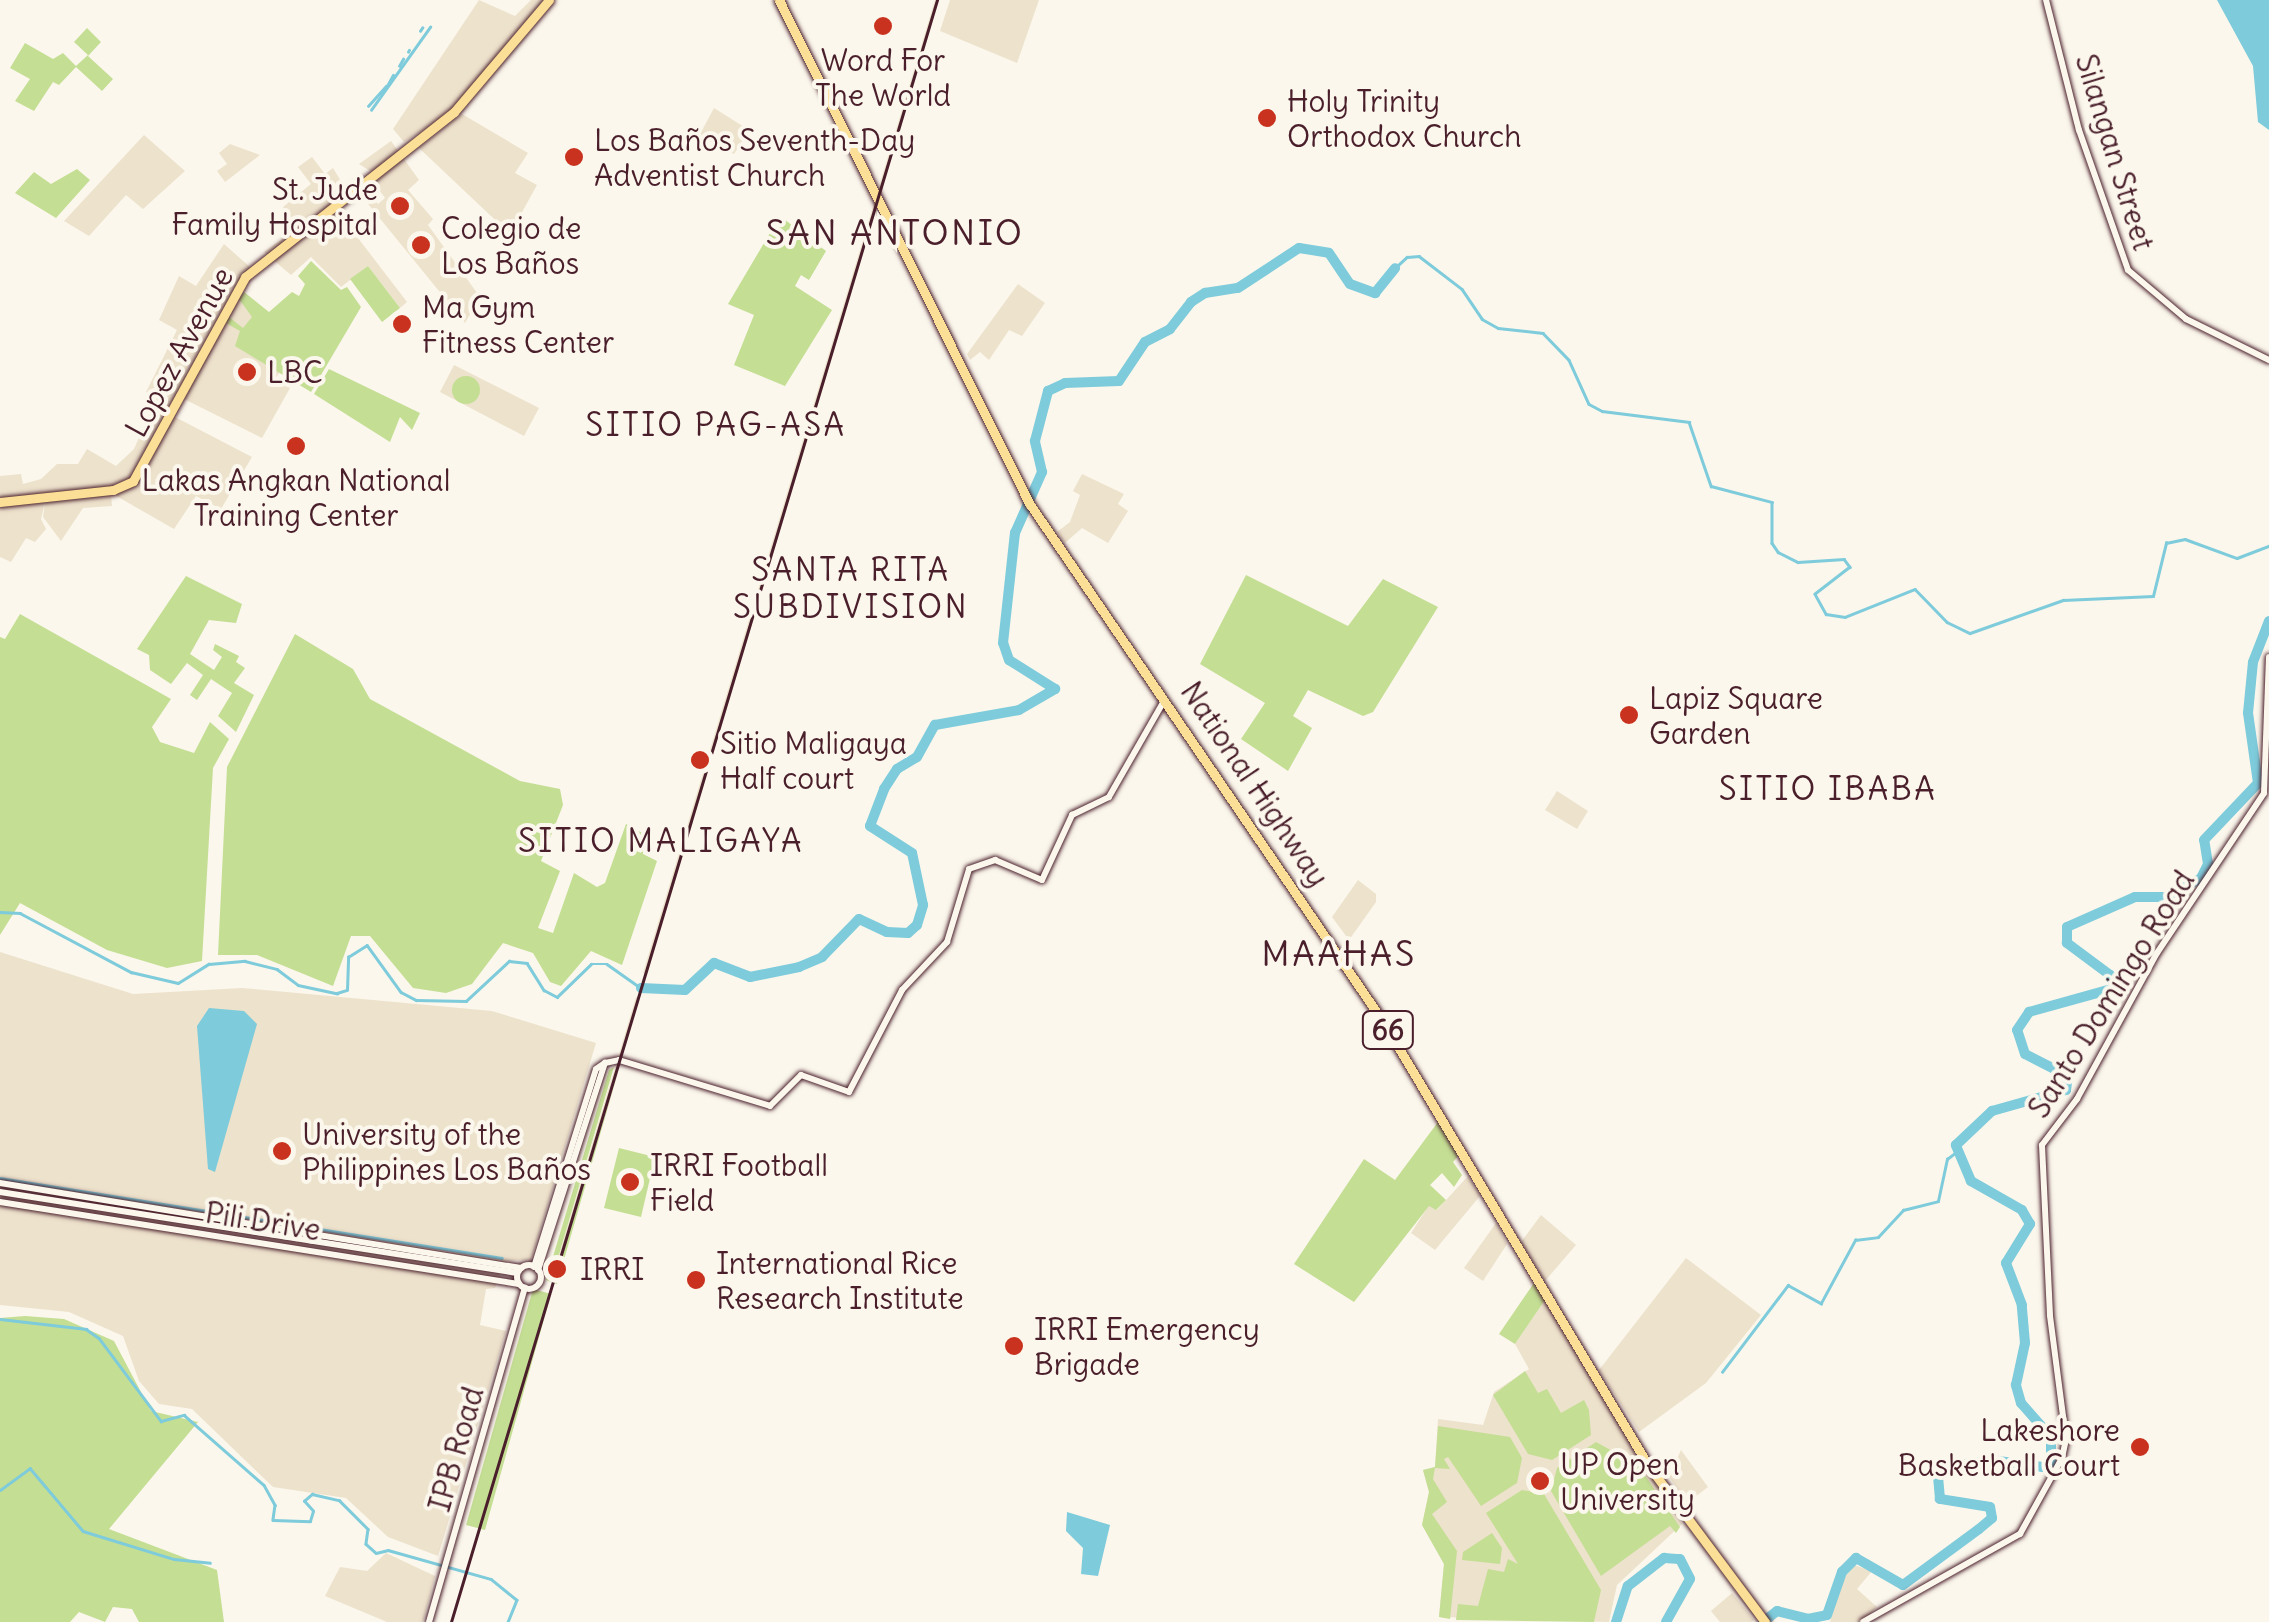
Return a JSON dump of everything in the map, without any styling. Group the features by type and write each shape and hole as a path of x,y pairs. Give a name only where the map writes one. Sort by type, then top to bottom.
{"main road":[{"name":"Lopez Avenue","path":"0,502 113,490 133,482 246,277 454,112 550,0"},
{"name":"National Highway","path":"779,0 1027,498 1167,698 1425,1088 1648,1465 1763,1619"}],"street":[{"name":"Silangan Street","path":"2046,0 2079,130 2128,270 2186,319 2269,360"},
{"name":"Santo Domingo Road","path":"1863,1622 2020,1534 2057,1470 2066,1440 2052,1334 2042,1145 2077,1099 2157,953 2264,794 2269,657"},
{"path":"519,1271 522,1286 538,1285 536,1268 605,1064 619,1060 770,1106 802,1075 849,1092 902,990 947,942 969,870 995,860 1042,880 1072,814 1109,796 1167,698"},
{"path":"0,1183 519,1271"},
{"path":"0,1192 519,1271 536,1268"},
{"name":"Pili Drive","path":"0,1202 522,1286"},
{"name":"IPB Road","path":"429,1622 522,1286"}],"shaded area":[{"path":"479,0 515,16 531,0 543,0 455,110 404,142 393,129"},
{"path":"935,0 939,0 647,975 643,973"},
{"path":"950,0 1039,0 1017,63 940,31"},
{"path":"714,108 749,130 734,154 699,136"},
{"path":"462,114 528,153 515,173 537,185 510,234 419,148"},
{"path":"144,135 185,171 143,209 126,195 89,236 64,221"},
{"path":"391,141 419,180 408,190 433,219 428,225 480,297 465,323 360,194 366,189 378,204 385,198 374,183 380,177 359,164"},
{"path":"230,144 260,155 225,182 217,171 227,164 219,153"},
{"path":"312,157 325,174 333,168 347,191 332,204 407,302 400,308 368,266 341,287 311,257 291,275 264,252 298,227 283,207 311,184 298,167"},
{"path":"224,244 250,267 233,290 298,339 275,380 290,388 262,438 184,399 175,417 252,457 221,509 196,496 174,529 111,493 112,506 83,508 61,541 43,517 45,502 41,519 46,529 35,542 26,538 11,562 0,557 0,476 21,474 23,484 41,479 57,464 78,464 87,449 116,466 134,449 156,399 146,392 177,330 159,320 179,276 196,286"},
{"path":"1018,284 1045,303 1022,336 1009,330 989,360 980,352 970,360 967,354"},
{"path":"454,365 539,408 524,436 440,392"},
{"path":"1082,474 1124,494 1118,504 1128,511 1108,543 1082,528 1065,543 1057,532 1070,522 1080,495 1073,491"},
{"path":"1557,791 1588,811 1577,829 1545,810"},
{"path":"1358,880 1376,894 1376,902 1349,940 1332,917"},
{"name":"University of the Philippines Los Baños","path":"0,952 133,994 242,988 492,1011 596,1043 531,1260 505,1261 495,1288 486,1289 480,1325 506,1331 438,1556 388,1537 346,1498 273,1487 192,1409 159,1404 139,1381 123,1336 69,1312 0,1305"},
{"path":"636,997 640,998 554,1283 551,1282"},
{"path":"1468,1176 1480,1196 1435,1250 1411,1233 1429,1205 1437,1210"},
{"path":"1541,1215 1576,1245 1545,1281 1521,1242"},
{"path":"1496,1223 1507,1244 1483,1281 1464,1268"},
{"path":"1686,1258 1761,1315 1706,1383 1639,1432 1599,1370"},
{"name":"UP Open University","path":"1545,1300 1682,1524 1617,1585 1609,1622 1439,1617 1444,1564 1422,1525 1429,1492 1423,1470 1435,1467 1438,1419 1483,1425 1494,1392 1529,1369 1515,1344"},
{"path":"1681,1450 1708,1487 1687,1503 1669,1477"},
{"path":"386,1553 435,1576 423,1622 387,1622 325,1596 340,1567 367,1571"},
{"path":"1854,1565 1872,1571 1857,1589 1877,1607 1860,1622 1830,1622 1841,1582"},
{"path":"1732,1593 1752,1622 1720,1622 1711,1611"}],"green space":[{"path":"87,28 101,42 88,56 113,79 102,91 76,67 59,85 53,82 34,111 15,101 30,79 10,68 25,43 53,59 63,53 76,66 88,55 74,42"},
{"path":"77,169 90,180 56,218 15,193 34,172 51,184"},
{"path":"780,216 826,251 809,280 801,275 795,286 832,310 785,386 734,365 754,315 728,304"},
{"path":"311,261 341,290 347,287 361,307 311,392 235,346 240,331 226,323 229,317 243,328 252,317 239,299 244,292 269,312 292,292 299,296 305,284 298,276"},
{"path":"368,266 400,308 382,322 350,279"},
{"path":"329,369 420,413 412,430 400,417 390,442 314,394"},
{"path":"466,376 476,380 480,390 476,400 466,404 456,400 452,390 456,380"},
{"path":"1246,575 1348,626 1383,579 1438,607 1373,712 1363,716 1308,690 1293,716 1312,728 1288,771 1241,739 1265,703 1200,664"},
{"path":"186,576 242,604 236,623 209,620 190,654 214,670 222,657 213,650 215,644 239,656 236,662 245,668 234,683 254,695 236,732 218,716 232,693 211,679 197,700 190,695 203,675 187,663 171,684 150,670 149,655 137,649"},
{"path":"20,614 171,699 152,727 160,742 194,753 210,722 229,739 213,768 202,961 167,968 107,950 20,903 0,935 0,637 5,639"},
{"path":"295,634 353,669 370,699 520,781 560,789 563,805 541,861 560,871 538,928 553,933 574,873 597,887 605,883 626,824 644,834 643,854 657,861 622,965 591,951 561,986 550,982 533,953 503,943 472,984 446,993 413,988 370,936 351,936 333,986 257,955 218,955 227,767"},
{"path":"614,1067 551,1282 546,1280 609,1070"},
{"path":"619,1069 557,1284 554,1283"},
{"path":"1438,1122 1459,1155 1453,1162 1462,1175 1454,1187 1442,1173 1430,1185 1446,1200 1436,1210 1429,1206 1354,1302 1294,1264 1364,1159 1395,1180"},
{"name":"IRRI Football Field","path":"619,1148 655,1157 641,1217 604,1208"},
{"path":"1536,1280 1545,1300 1515,1344 1499,1334"},
{"path":"533,1289 551,1294 485,1530 466,1525"},
{"path":"0,1318 64,1319 114,1341 151,1411 198,1422 109,1529 217,1570 224,1622 139,1622 132,1609 113,1607 105,1622 79,1612 70,1622 0,1622"},
{"path":"1525,1371 1538,1393 1547,1389 1561,1413 1584,1400 1589,1410 1591,1435 1552,1460 1528,1454 1493,1395"},
{"path":"1438,1426 1510,1437 1522,1458 1517,1483 1481,1506 1448,1457 1444,1459 1450,1469 1435,1468 1433,1479 1447,1502 1432,1514 1457,1551 1450,1619 1439,1617 1444,1564 1422,1525 1429,1492 1423,1470 1435,1467"},
{"path":"1596,1442 1638,1465 1680,1527 1676,1533 1670,1526 1601,1576 1551,1491 1557,1468"},
{"path":"1522,1490 1544,1494 1601,1590 1594,1622 1456,1620 1458,1604 1478,1606 1488,1569 1504,1572 1508,1559 1518,1564 1486,1513"},
{"path":"1492,1533 1502,1548 1500,1564 1462,1560 1463,1552"}],"water":[{"path":"2217,0 2269,0 2269,130 2258,122 2253,66"},
{"path":"209,1008 244,1011 257,1024 215,1172 208,1169 197,1026"},
{"path":"1067,1512 1110,1525 1098,1576 1081,1574 1083,1548 1066,1531"}],"waterway":[{"path":"371,110 430,27"},
{"path":"399,66 403,59"},
{"path":"388,84 393,75"},
{"path":"368,106 386,86"},
{"path":"641,988 685,990 714,963 750,977 799,967 822,957 859,919 887,932 908,933 917,925 923,905 912,853 870,826 884,789 897,769 917,757 935,725 1019,710 1055,689 1009,660 1003,643 1015,533 1042,472 1035,441 1048,391 1065,383 1119,381 1145,342 1170,329 1191,302 1205,293 1238,288 1299,248 1329,253 1350,284 1375,293 1395,268"},
{"path":"1395,268 1407,257 1419,256 1462,289 1482,319 1498,328 1543,333 1569,360 1589,404 1602,411 1689,422 1711,486 1772,502 1772,543 1778,552 1798,562 1844,559 1850,567 1815,594 1826,614 1845,617 1915,589 1947,622 1970,633 2063,600 2153,596 2166,543 2185,539 2237,558 2269,546"},
{"path":"1763,1622 1777,1611 1808,1619 1827,1615 1842,1572 1856,1558 1903,1585 1979,1529 1992,1518 1990,1507 1940,1499 1938,1477 1947,1467 1991,1460 2043,1467 2051,1462 2051,1437 2021,1403 2016,1385 2025,1343 2022,1305 2006,1263 2030,1224 2022,1210 1971,1181 1956,1145 1992,1111 2066,1090 2068,1076 2025,1054 2017,1030 2029,1012 2115,988 2110,975 2067,943 2067,927 2135,897 2167,897 2201,878 2208,864 2204,840 2258,783 2248,713 2253,662 2269,621"},
{"path":"0,912 20,913 131,972 178,983 209,964 245,961 277,969 298,985 337,993 347,990 348,957 367,945 401,992 416,1000 466,1001 509,961 527,963 544,990 557,997 591,964 607,964 641,988"},
{"path":"1722,1372 1788,1285 1821,1303 1855,1240 1878,1237 1903,1210 1938,1201 1947,1159 1955,1153"},
{"path":"0,1178 502,1258"},
{"path":"0,1319 86,1329 99,1338 161,1421 184,1415 264,1485 275,1505 273,1520 310,1521 313,1511 304,1501 312,1494 339,1500 368,1529 366,1544 376,1553 388,1550 491,1579 517,1600 508,1622"},
{"path":"0,1490 30,1468 83,1531 174,1559 210,1563"},
{"path":"1616,1622 1628,1586 1664,1558 1680,1559 1690,1579 1666,1622"}],"railway":[{"path":"451,1622 937,0"}],"place":[{"name":"Word For The World","path":"883,26"},
{"name":"Holy Trinity Orthodox Church","path":"1267,118"},
{"name":"Los Baños Seventh-Day Adventist Church","path":"574,157"},
{"name":"St. Jude Family Hospital","path":"400,206"},
{"name":"Colegio de Los Baños","path":"421,245"},
{"name":"Ma Gym Fitness Center","path":"402,324"},
{"name":"LBC","path":"247,372"},
{"name":"Lakas Angkan National Training Center","path":"296,446"},
{"name":"Lapiz Square Garden","path":"1629,715"},
{"name":"Sitio Maligaya Half court","path":"700,760"},
{"name":"University of the Philippines Los Baños","path":"282,1151"},
{"name":"IRRI Football Field","path":"630,1182"},
{"name":"IRRI","path":"557,1269"},
{"name":"International Rice Research Institute","path":"696,1280"},
{"name":"IRRI Emergency Brigade","path":"1014,1346"},
{"name":"Lakeshore Basketball Court","path":"2140,1447"},
{"name":"UP Open University","path":"1540,1481"}],"district":[{"name":"SAN ANTONIO","path":"895,232"},
{"name":"SITIO PAG-ASA","path":"716,425"},
{"name":"SANTA RITA SUBDIVISION","path":"851,590"},
{"name":"SITIO IBABA","path":"1828,789"},
{"name":"SITIO MALIGAYA","path":"661,841"},
{"name":"MAAHAS","path":"1339,953"}]}
